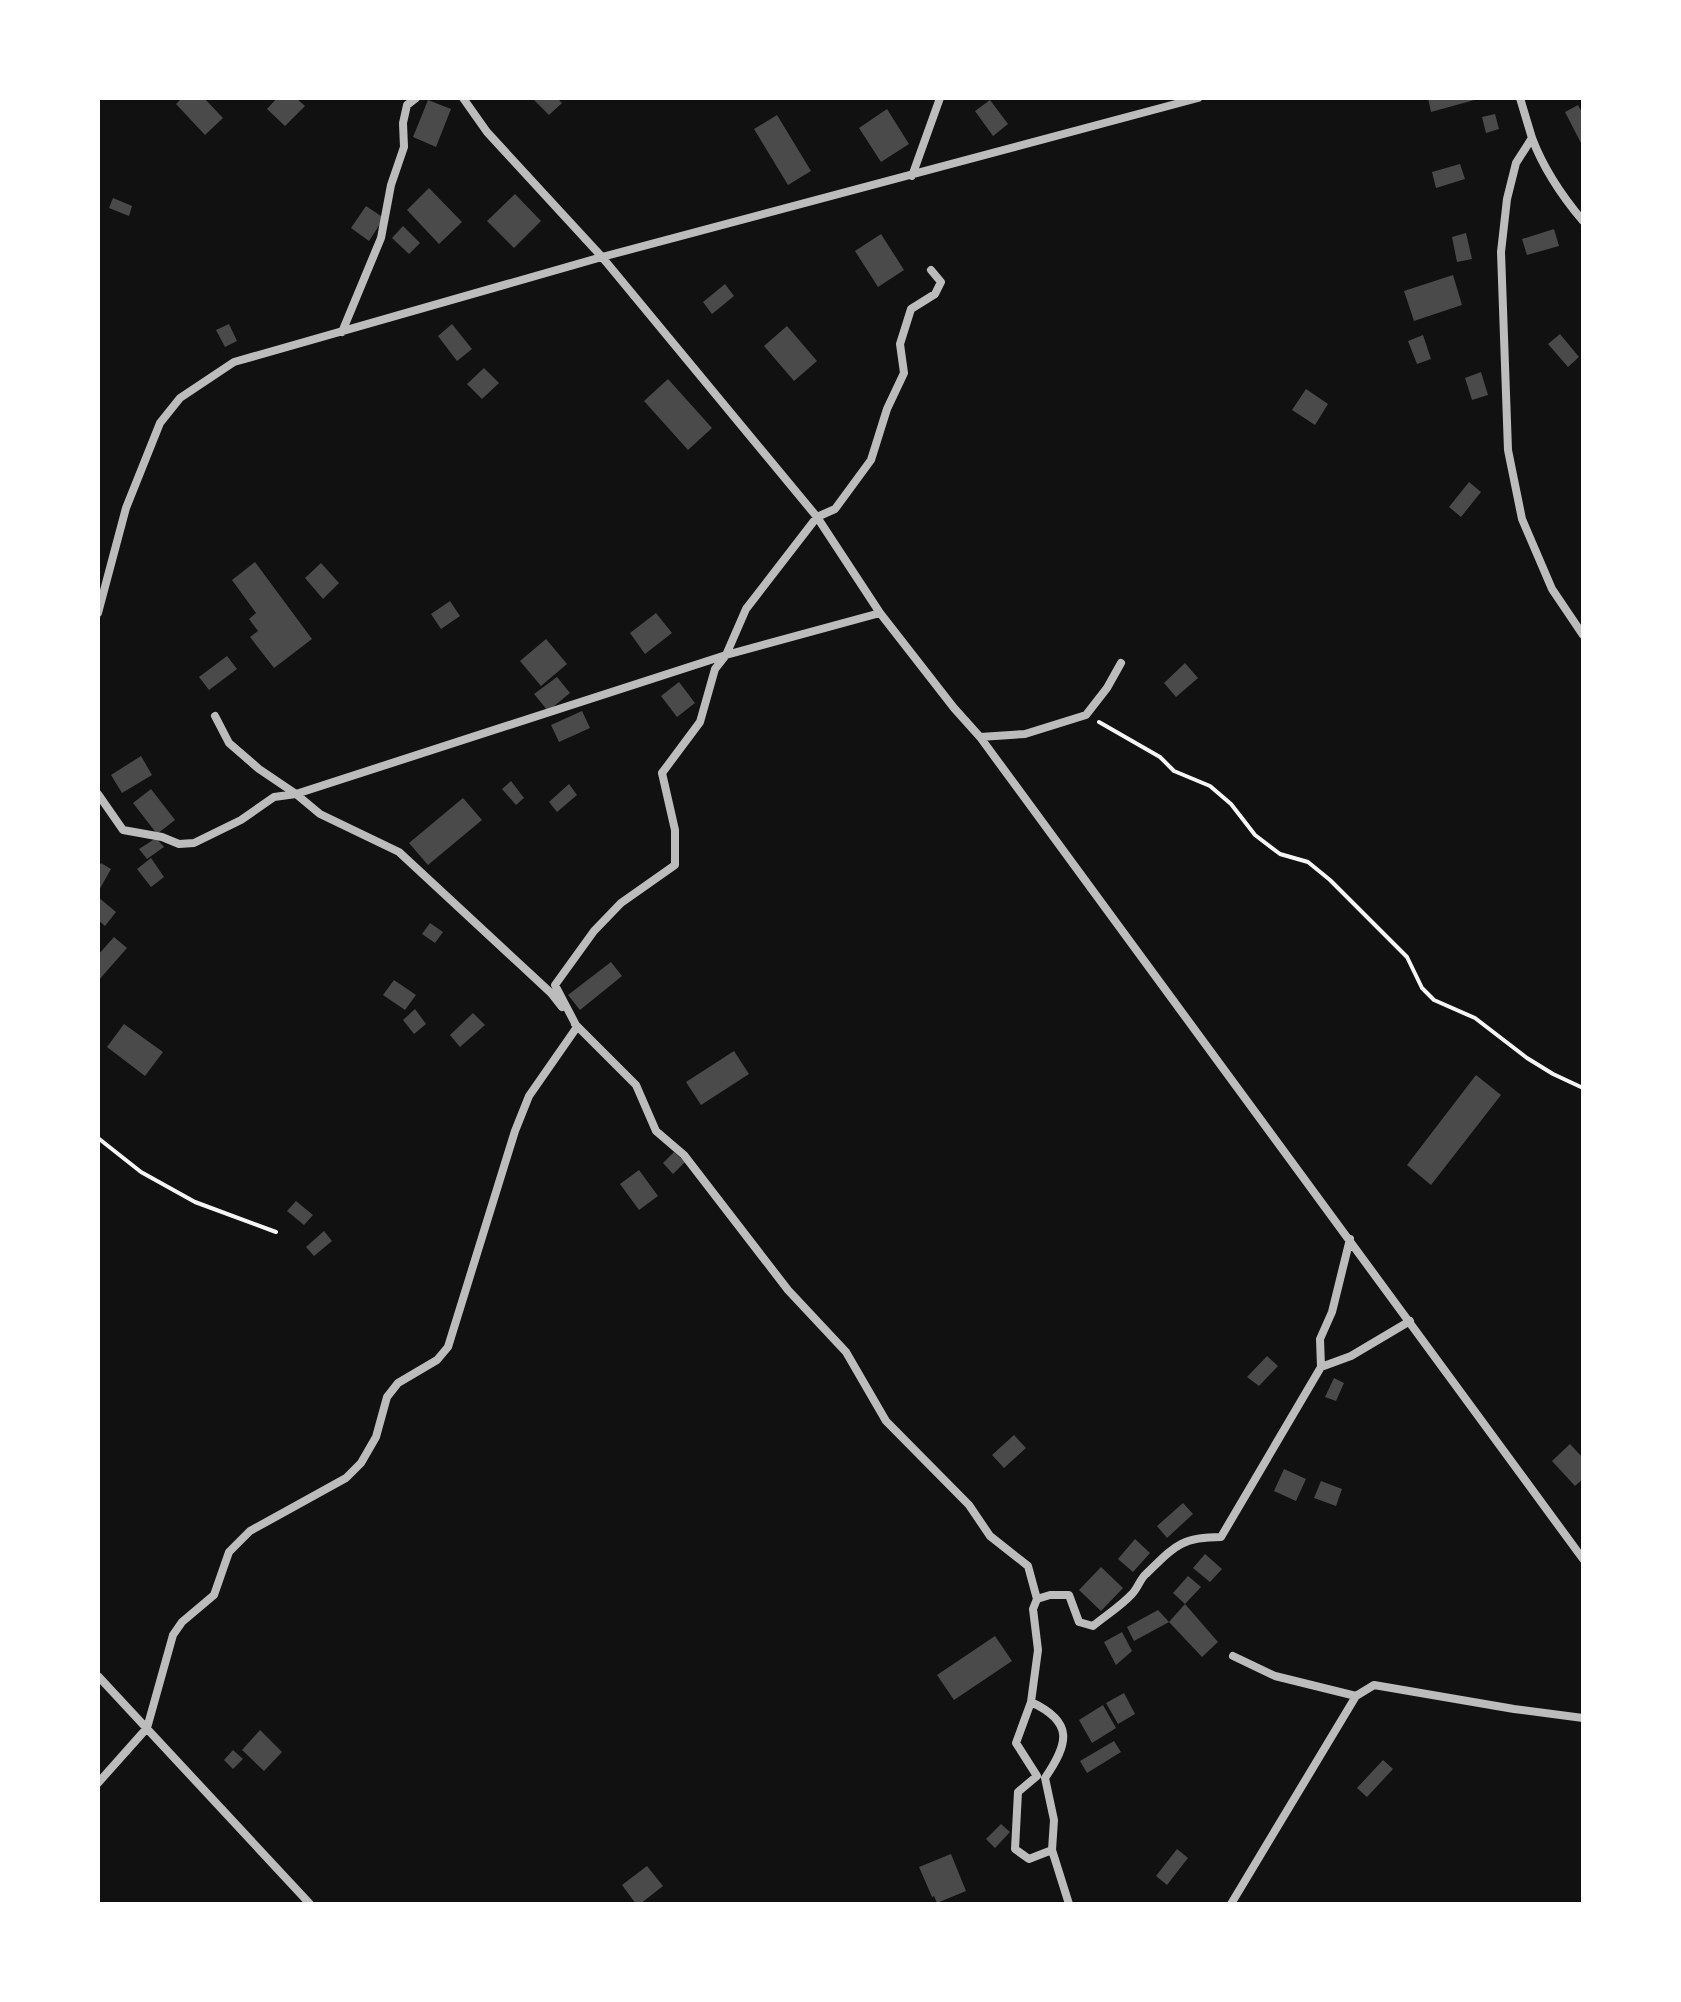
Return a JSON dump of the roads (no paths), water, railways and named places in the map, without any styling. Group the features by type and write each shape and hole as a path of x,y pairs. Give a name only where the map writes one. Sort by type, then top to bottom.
{"street":[{"path":"342,332 381,238 391,185 404,147 403,123 407,105 416,98"},
{"path":"463,98 487,132 602,257 817,517 880,613 980,737 1583,1559"},
{"path":"912,176 940,98"},
{"path":"98,613 126,508 160,423 180,398 234,362 602,257 1198,98"},
{"path":"1520,98 1543,165 1583,221"},
{"path":"1532,138 1516,163 1507,199 1501,252 1508,450 1522,519 1552,589 1583,635"},
{"path":"825,530 835,509 871,460 887,409 904,373 900,344 911,309 935,294 941,282 931,270"},
{"path":"577,1027 555,985 594,931 621,903 675,865 675,830 662,773 700,722 715,669 726,655 746,609 817,517 835,509"},
{"path":"98,794 123,830 162,837 179,844 194,843 241,820 274,797 296,794 726,655 880,613"},
{"path":"980,737 1025,734 1086,715 1121,663"},
{"path":"215,716 229,743 259,769 320,814 399,852 551,993 577,1027 636,1085 656,1131 684,1155 788,1290 846,1352 886,1421 969,1505 990,1536 1028,1566 1037,1599 1033,1609 1038,1650 1031,1702 1016,1743 1041,1777 1054,1820 1052,1850 1069,1904"},
{"path":"98,1783 147,1728 173,1635 182,1622 214,1595 229,1552 250,1531 346,1478 361,1463 376,1437 387,1397 398,1383 437,1360 448,1347 515,1131 529,1096 577,1027"},
{"path":"1037,1599 1069,1595 1079,1622 1093,1626 1133,1593 1145,1574 1156,1567 1176,1544 1198,1537 1221,1537 1321,1367 1320,1339 1332,1312 1350,1239"},
{"path":"1321,1367 1351,1356 1410,1321"},
{"path":"1233,1656 1275,1676 1356,1696"},
{"path":"98,1676 310,1904"},
{"path":"1231,1904 1356,1696 1374,1685 1583,1718"},
{"path":"1031,1702 1052,1712 1062,1731 1062,1753 1041,1777 1018,1792 1015,1849 1029,1859 1052,1850"}]}
